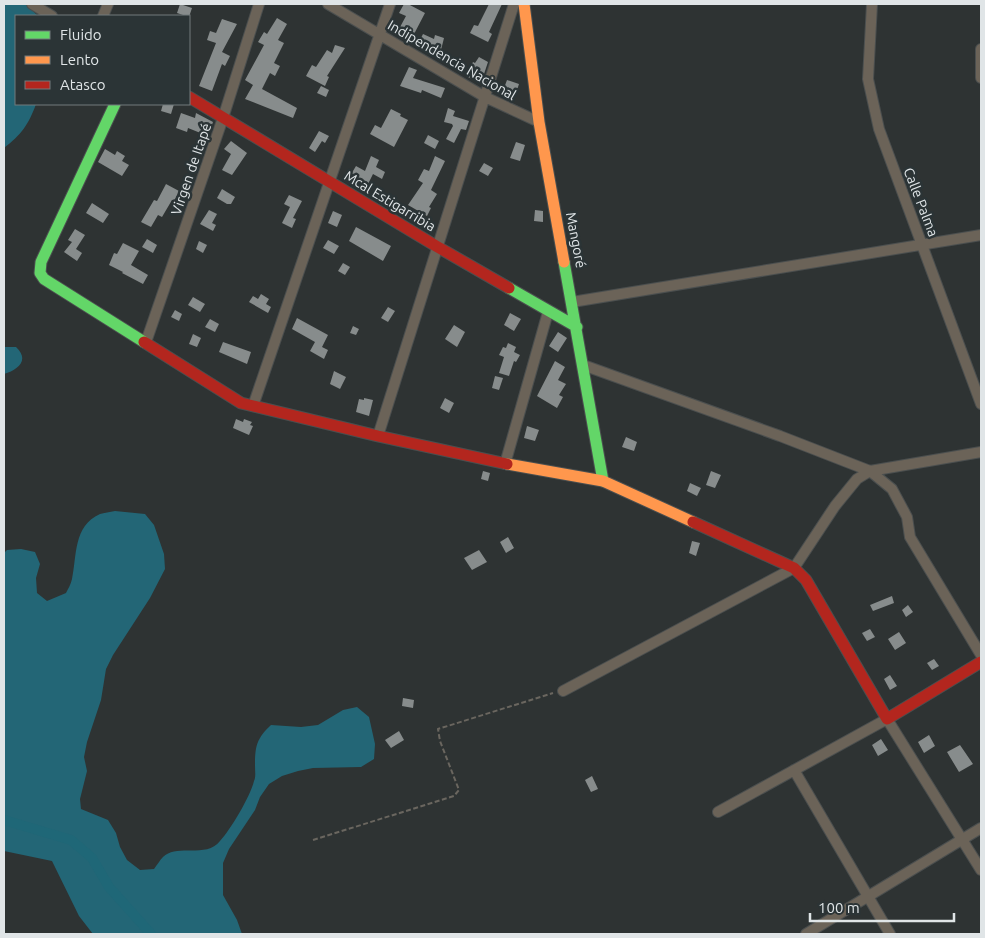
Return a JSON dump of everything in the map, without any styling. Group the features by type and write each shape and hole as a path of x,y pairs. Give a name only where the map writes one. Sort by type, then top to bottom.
{"street":[{"path":"32,4 50,15"},
{"name":"Virgen de Itapé","path":"146,342 223,118 259,4"},
{"name":"Indipendencia Nacional","path":"328,4 485,97 538,122"},
{"path":"253,406 390,4"},
{"path":"378,436 436,246 514,4"},
{"name":"Mangoré","path":"524,4 538,122 577,328 603,481"},
{"name":"Calle Palma","path":"872,4 868,79 879,129 981,404"},
{"path":"981,49 981,78"},
{"name":"Mcal Estigarribia","path":"190,98 436,246 577,328"},
{"path":"116,105 41,262 40,273 44,278 241,403 505,464 603,481 794,568 806,580 816,595 887,719 981,870"},
{"path":"572,302 981,235"},
{"path":"505,464 548,312"},
{"path":"583,365 780,436 870,471 892,489 907,518 910,537 981,655"},
{"path":"563,690 794,568 835,506 857,479 870,471 981,452"},
{"path":"718,812 887,719 981,662"},
{"path":"794,770 890,934"},
{"path":"806,934 981,828"}],"path":[{"path":"313,840 454,796 459,790 440,741 438,729 563,690"}],"shaded area":[{"path":"4,4 26,4 37,15 15,15 15,105 36,105 24,129 4,148"},
{"path":"4,347 16,347 22,356 22,360 18,367 4,374"},
{"path":"115,511 145,514 154,525 164,554 165,569 150,598 106,669 101,700 84,757 87,771 80,799 81,809 108,820 116,833 120,847 127,860 140,870 154,869 163,857 169,853 207,849 220,841 235,821 249,795 255,778 257,744 271,725 301,727 318,725 343,710 357,707 369,717 375,744 374,759 361,767 313,768 298,771 282,776 269,784 260,797 255,810 229,849 223,863 223,895 237,920 242,934 93,934 79,916 52,861 4,851 4,553 7,550 21,549 35,552 40,564 36,578 37,593 47,601 66,593 69,588 78,542 85,526 91,519 100,514"}],"building":[{"path":"180,4 192,8 190,15 177,13"},
{"path":"404,4 408,4 425,13 413,36 399,29 406,16 399,13"},
{"path":"489,4 502,4 489,32 492,34 488,42 470,33 474,25 478,26"},
{"path":"277,18 287,24 278,40 284,43 274,63 280,66 275,76 270,73 262,89 297,108 293,118 245,99 253,85 245,80 264,45 258,42 264,32 267,34"},
{"path":"222,19 237,24 222,52 230,56 225,66 222,64 212,91 199,86 216,43 207,40 210,31 216,33"},
{"path":"423,34 434,39 435,35 444,38 440,54 431,51 432,46 420,40"},
{"path":"335,45 345,48 327,76 329,77 325,86 306,76 312,65 316,67 327,50 332,53"},
{"path":"479,57 488,62 483,77 479,75 476,81 466,76 473,62 475,63"},
{"path":"409,67 417,70 413,78 445,88 441,98 422,90 421,93 400,86"},
{"path":"507,80 519,84 515,96 503,91"},
{"path":"321,86 329,90 326,97 317,93"},
{"path":"163,105 174,105 171,114 161,111"},
{"path":"448,108 455,111 453,116 469,121 466,130 461,129 454,143 446,139 453,126 444,122"},
{"path":"391,109 408,120 394,147 370,134 375,125 381,128"},
{"path":"181,113 195,118 196,113 213,122 208,136 188,128 187,132 176,128"},
{"path":"319,131 329,136 325,143 322,141 315,152 309,148"},
{"path":"428,135 439,141 435,149 424,143"},
{"path":"231,141 247,153 232,175 222,170 231,154 224,149"},
{"path":"516,142 525,145 520,161 510,158"},
{"path":"105,149 115,155 117,151 125,156 122,161 129,165 122,176 98,162"},
{"path":"371,156 379,160 376,167 385,172 382,179 373,174 367,186 350,176 356,166 365,171"},
{"path":"435,156 445,161 431,190 437,194 429,207 431,208 427,216 408,205 423,183 418,180 424,169 429,171"},
{"path":"484,163 493,168 488,176 479,171"},
{"path":"166,184 179,191 162,217 158,215 151,227 141,222 154,200 157,201"},
{"path":"222,189 235,197 231,204 227,204 217,198"},
{"path":"289,195 302,201 293,218 296,219 292,228 282,223 290,207 284,204"},
{"path":"92,203 109,214 103,223 86,213"},
{"path":"209,210 217,214 212,223 216,225 213,231 200,224"},
{"path":"535,210 543,211 543,222 534,221"},
{"path":"333,211 342,215 337,227 328,223"},
{"path":"356,227 391,246 383,261 349,241"},
{"path":"75,229 85,235 76,249 82,253 77,261 64,252 72,242 68,240"},
{"path":"147,239 157,245 153,253 142,247"},
{"path":"328,240 339,246 334,254 323,248"},
{"path":"199,241 207,245 203,253 196,249"},
{"path":"123,243 139,251 131,265 148,275 143,284 109,265 114,253 117,254"},
{"path":"343,263 350,267 345,275 338,271"},
{"path":"261,294 269,299 266,304 271,307 268,313 249,302 253,296 258,299"},
{"path":"193,297 205,304 200,312 188,305"},
{"path":"388,307 395,311 388,322 381,318"},
{"path":"175,310 182,314 179,321 171,317"},
{"path":"510,313 521,319 514,331 504,325"},
{"path":"297,318 328,335 322,347 328,350 324,359 310,351 315,342 292,329"},
{"path":"210,319 219,324 215,332 205,327"},
{"path":"454,325 465,332 457,347 445,339"},
{"path":"353,326 359,329 356,335 350,333"},
{"path":"558,332 567,338 558,352 549,346"},
{"path":"193,334 201,338 197,347 189,344"},
{"path":"223,342 251,352 247,364 219,352"},
{"path":"508,343 516,347 514,352 520,355 516,362 514,361 509,376 499,373 504,357 499,355 503,347 506,348"},
{"path":"555,361 565,367 558,380 566,384 559,395 563,397 557,408 537,396"},
{"path":"334,371 346,377 340,389 330,384"},
{"path":"495,376 503,378 499,390 492,388"},
{"path":"364,398 373,400 369,416 356,412 359,399 364,400"},
{"path":"445,398 454,403 449,413 440,408"},
{"path":"236,419 243,422 244,419 252,422 250,425 253,426 249,435 233,428"},
{"path":"527,426 539,430 535,441 524,438"},
{"path":"626,437 637,442 634,451 622,447"},
{"path":"483,471 490,473 488,481 481,479"},
{"path":"711,471 721,475 715,488 706,485"},
{"path":"690,483 701,488 697,496 687,491"},
{"path":"508,537 514,548 506,553 500,542"},
{"path":"692,541 700,543 696,556 689,553"},
{"path":"479,550 487,562 472,570 464,558"},
{"path":"892,596 894,603 873,611 870,605"},
{"path":"908,605 913,612 906,617 902,610"},
{"path":"870,629 875,637 867,641 862,633"},
{"path":"899,632 906,643 895,650 888,639"},
{"path":"934,659 939,666 932,670 927,663"},
{"path":"890,675 897,686 890,690 884,679"},
{"path":"403,698 414,700 413,708 402,706"},
{"path":"399,731 404,740 391,748 385,740"},
{"path":"929,735 935,746 924,753 918,742"},
{"path":"881,739 888,750 878,756 872,745"},
{"path":"960,745 973,764 959,772 947,752"},
{"path":"592,776 598,789 591,792 585,780"}],"waterway":[{"path":"4,820 71,840 92,858 109,887 151,934"}],"traffic: fast":[{"path":"115,105 41,262 40,273 44,279 144,342"},
{"path":"564,262 603,481"},
{"path":"509,288 577,327"}],"traffic: slow":[{"path":"524,4 539,122 564,262"},
{"path":"507,464 603,481 693,522"}],"traffic: jam":[{"path":"190,98 509,288"},
{"path":"144,342 241,403 378,436 507,464"},
{"path":"693,522 794,568 806,580 887,719 981,662"}]}
